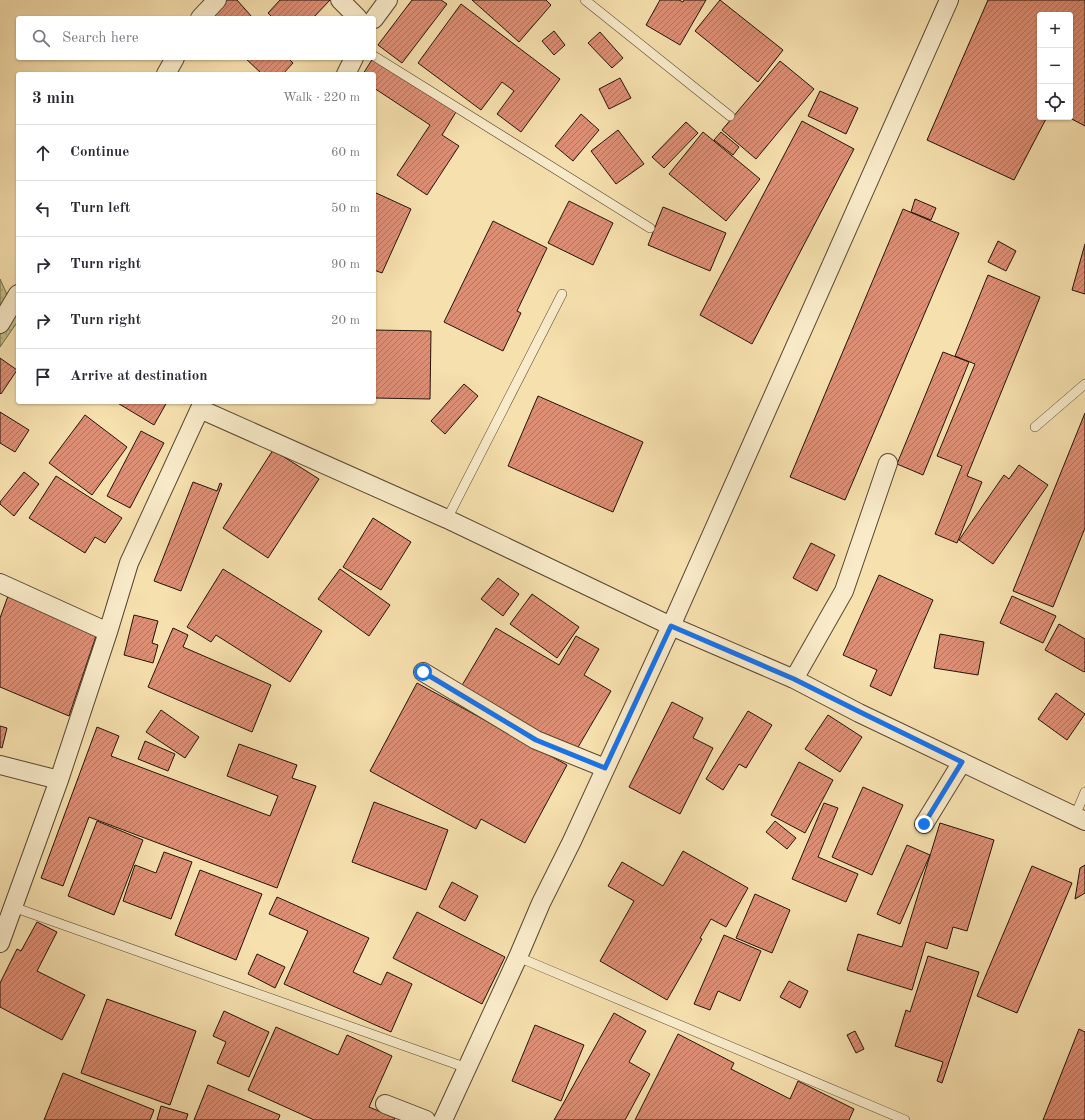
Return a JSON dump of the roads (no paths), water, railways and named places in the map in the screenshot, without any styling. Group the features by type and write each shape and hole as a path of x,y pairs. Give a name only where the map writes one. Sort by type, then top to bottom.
{"street":[{"path":"202,16 217,0"},
{"path":"340,0 356,16"},
{"path":"376,16 388,0"},
{"path":"443,1120 518,957 541,903 572,841 671,626 950,0"},
{"path":"167,72 174,60"},
{"path":"347,72 353,60"},
{"path":"0,324 16,297"},
{"path":"0,943 59,780 129,563 202,406 447,519 671,626 794,679 962,762 1080,818"},
{"path":"794,679 844,591 888,463"},
{"path":"0,583 108,632"},
{"path":"423,672 536,740 605,768"},
{"path":"924,824 962,762"},
{"path":"0,765 59,780"},
{"path":"385,1104 426,1120"}],"lane":[{"path":"586,0 730,116"},
{"path":"376,57 650,228"},
{"path":"447,519 562,294"},
{"path":"1035,427 1085,384"},
{"path":"1080,818 1085,792"},
{"path":"13,907 467,1068"},
{"path":"518,957 905,1120"}]}
